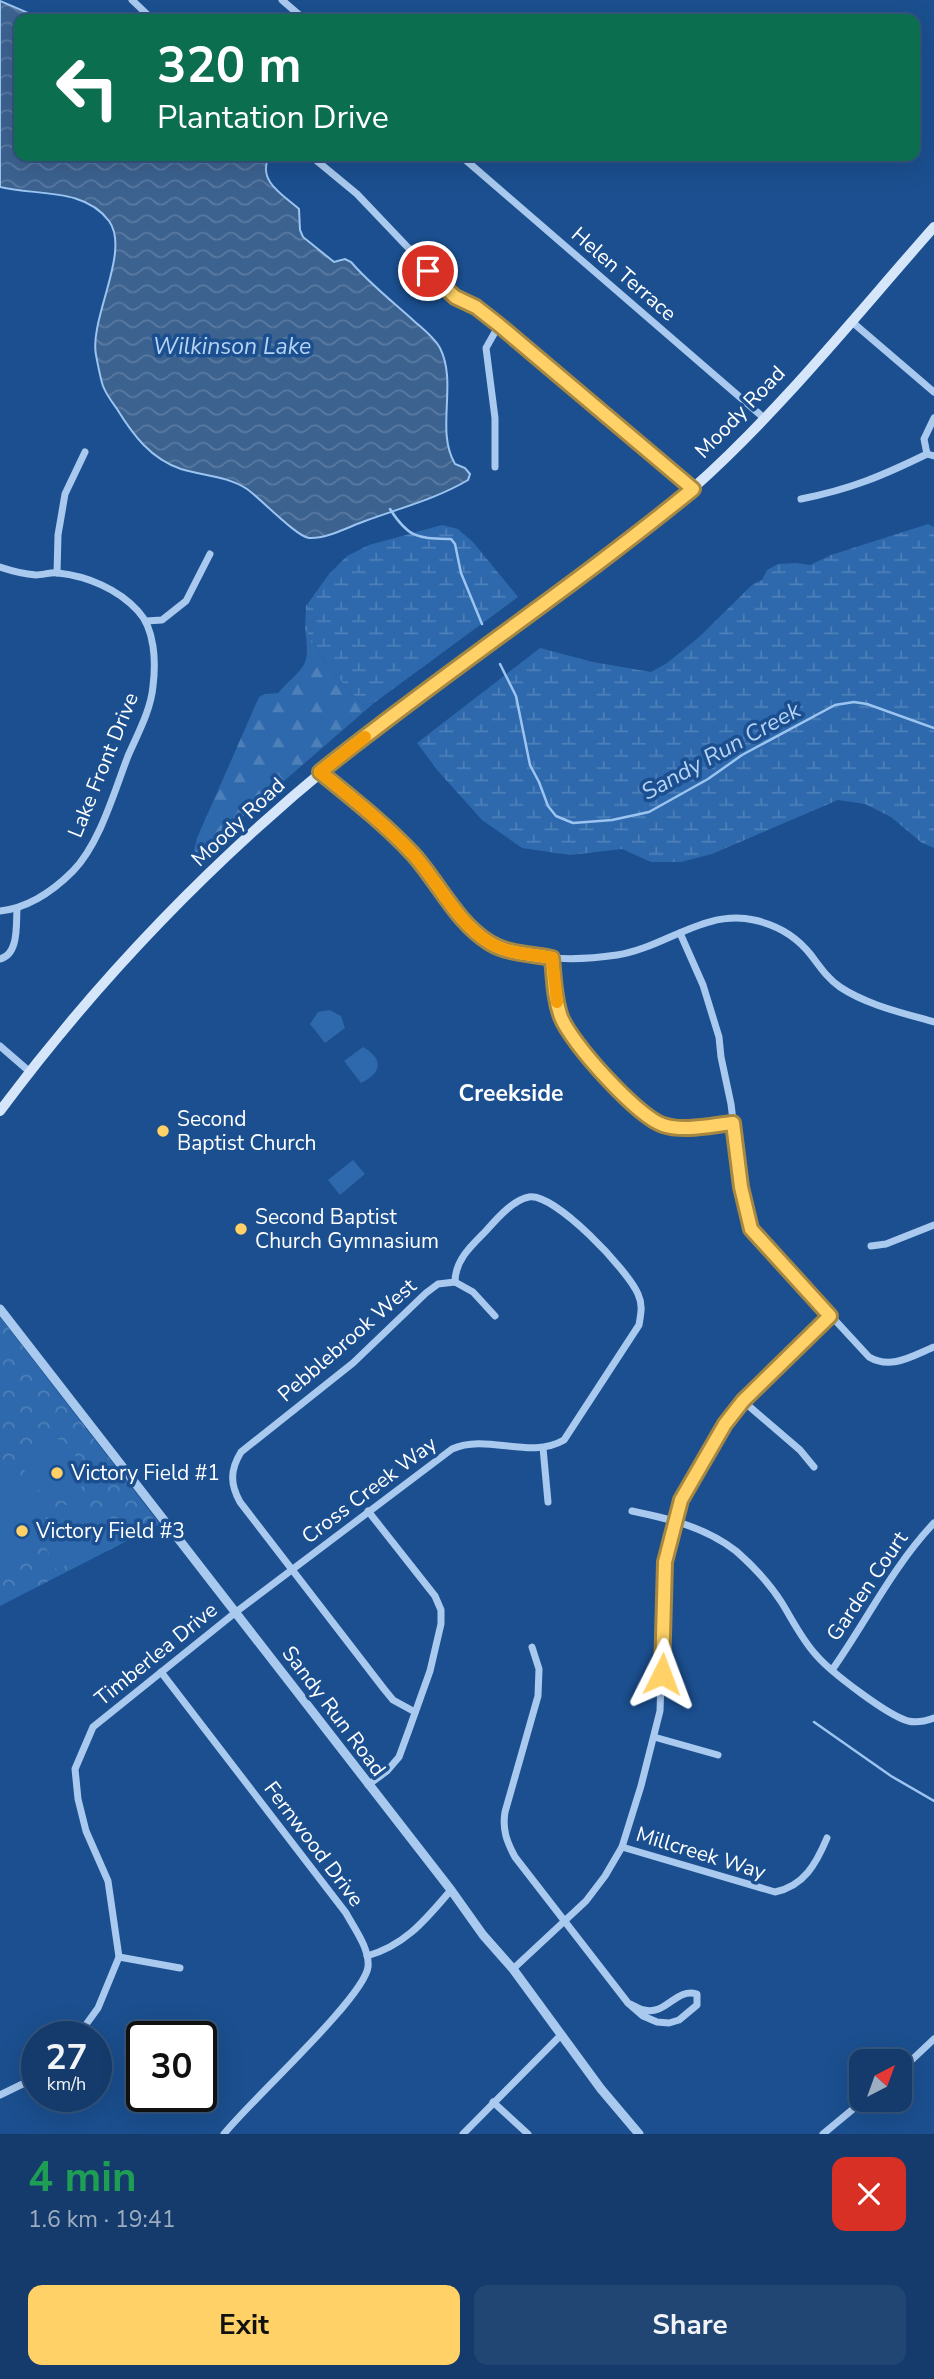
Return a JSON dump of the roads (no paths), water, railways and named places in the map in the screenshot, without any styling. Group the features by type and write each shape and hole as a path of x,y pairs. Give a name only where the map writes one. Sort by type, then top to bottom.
{"main road":[{"name":"Moody Road","path":"2,1103 146,936 217,866 320,772 568,587 693,489 764,418 934,226"}],"street":[{"path":"132,0 147,14"},
{"path":"282,0 298,14"},
{"path":"317,161 357,194 455,297 476,307 499,325 693,489"},
{"name":"Helen Terrace","path":"467,161 764,418"},
{"path":"851,321 934,393"},
{"path":"495,467 495,418 486,348 499,325"},
{"path":"801,499 840,491 930,455 924,439 934,418"},
{"path":"57,573 58,535 65,494 85,452"},
{"path":"0,568 37,575 57,573 101,584 120,594 146,621 162,620 186,601 210,554"},
{"name":"Lake Front Drive","path":"0,911 18,909 54,888 74,870 89,848 107,811 153,688 153,646 146,621"},
{"path":"320,772 363,807 412,854 469,927 502,949 552,958 620,954 706,922 728,918 751,919 769,924 797,940 840,987 869,1001 934,1022"},
{"path":"0,959 6,958 13,948 18,909"},
{"path":"680,933 696,966 715,1021 741,1187 751,1229 830,1316 878,1363 898,1362 934,1347"},
{"path":"552,958 556,998 568,1032 639,1110 671,1127 733,1123"},
{"path":"0,1045 30,1072"},
{"path":"495,1316 473,1292 455,1282 455,1272 466,1251 498,1219 521,1200 529,1197 541,1197 563,1211 603,1250 634,1286 642,1308 639,1325 570,1432 557,1444 543,1447 548,1502"},
{"path":"871,1245 886,1244 934,1225"},
{"name":"Pebblebrook West","path":"415,1712 393,1700 234,1492 232,1483 235,1463 241,1452 353,1363 426,1293 439,1284 455,1282"},
{"name":"Sandy Run Road","path":"0,1309 451,1890 483,1935 513,1969 601,2089 639,2134"},
{"path":"513,1969 565,1923 593,1893 622,1847 660,1711 665,1562 681,1500 725,1424 743,1401 830,1316"},
{"path":"743,1401 800,1450 814,1467"},
{"name":"Cross Creek Way","path":"236,1612 441,1456 462,1445 543,1447"},
{"path":"368,1785 387,1771 399,1757 430,1671 441,1624 441,1610 435,1596 369,1511"},
{"path":"632,1511 674,1520 713,1534 737,1552 780,1599 805,1642 832,1670 894,1715 916,1722 934,1718"},
{"name":"Garden Court","path":"832,1670 892,1576 921,1536 934,1523"},
{"name":"Timberlea Drive","path":"89,2021 98,2008 118,1957 108,1881 86,1831 78,1799 75,1769 93,1727 236,1612"},
{"path":"532,1647 539,1669 538,1696 503,1824 507,1842 515,1857 565,1923 628,2003 643,2016 657,2022 679,2020 697,2005 697,1994 688,1991 657,2010 645,2011 628,2003"},
{"name":"Fernwood Drive","path":"161,1672 346,1913 367,1956"},
{"path":"654,1737 718,1755"},
{"name":"Millcreek Way","path":"622,1847 775,1892 790,1888 800,1881 819,1857 827,1838"},
{"path":"224,2134 361,1984 368,1970 367,1956 397,1944 415,1931 451,1890"},
{"path":"118,1957 180,1968"},
{"path":"463,2134 561,2035"},
{"path":"912,2060 934,2039"},
{"path":"0,2095 21,2085"},
{"path":"493,2102 528,2134"},
{"path":"823,2134 850,2112"}],"water":[{"name":"Wilkinson Lake","path":"0,1 28,13 80,14 14,14 14,161 267,161 266,173 269,180 299,209 303,237 334,262 345,259 351,262 435,340 445,362 447,377 446,422 449,451 455,464 465,468 470,474 468,480 431,498 323,537 309,538 296,531 247,489 223,479 170,465 144,445 130,428 106,392 101,379 95,340 115,250 114,234 109,221 99,210 73,198 0,187"}],"waterway":[{"name":"Sandy Run Creek","path":"390,509 403,526 415,535 451,539 455,544 461,573 482,624"},
{"name":"Sandy Run Creek","path":"500,664 516,696 530,765 548,806 556,816 573,823 612,820 649,812 708,779 742,755 835,705 854,702 867,704 934,728"},
{"path":"814,1722 891,1776 934,1801"}],"place":[{"name":"Second Baptist Church","path":"163,1131"},
{"name":"Second Baptist Church Gymnasium","path":"241,1229"},
{"name":"Victory Field #1","path":"57,1473"},
{"name":"Victory Field #3","path":"22,1531"}],"district":[{"name":"Creekside","path":"511,1093"}]}
